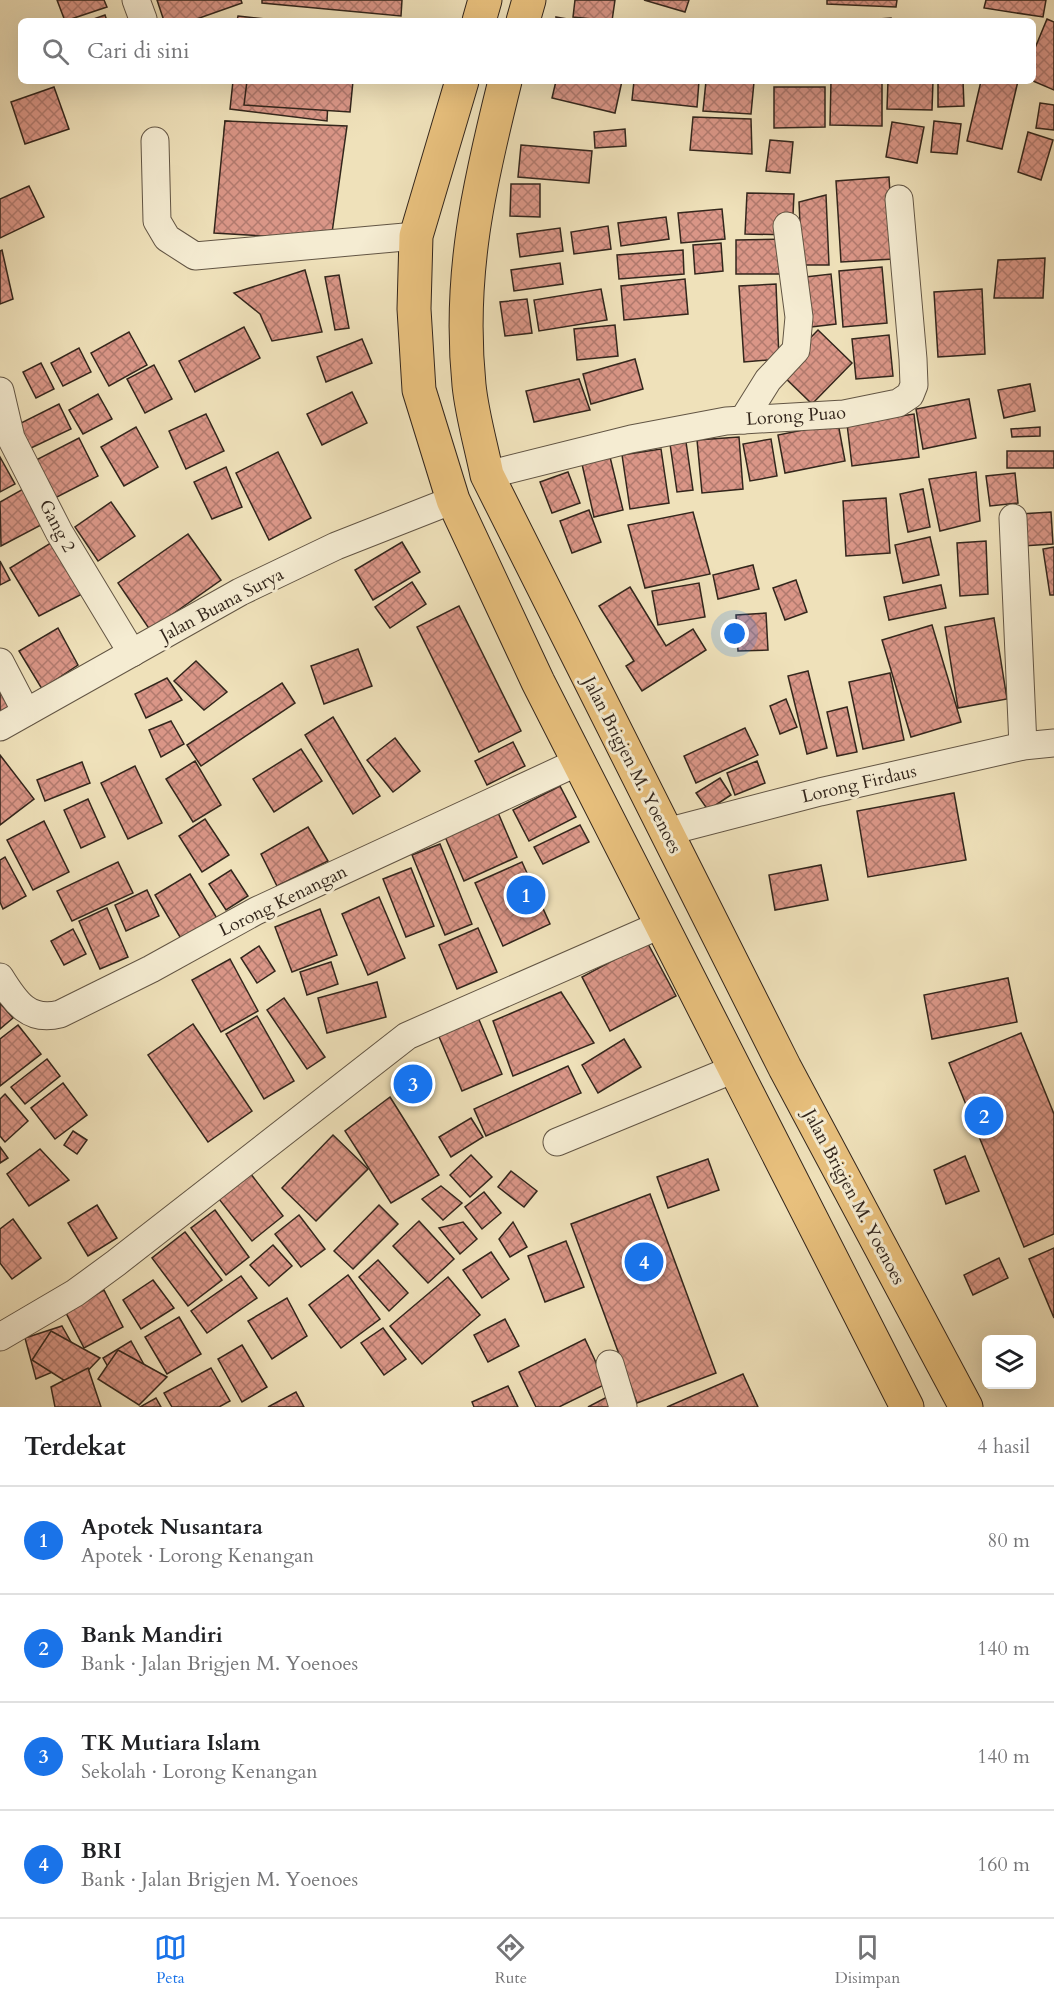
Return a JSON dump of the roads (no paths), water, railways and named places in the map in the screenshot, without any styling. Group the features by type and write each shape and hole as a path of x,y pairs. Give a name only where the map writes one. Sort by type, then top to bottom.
{"main road":[{"path":"480,18 485,0"},
{"path":"523,18 529,0"},
{"path":"461,84 416,236 414,309 419,390 453,500 532,672 580,761 660,925 907,1407"},
{"name":"Jalan Brigjen M. Yoenoes","path":"504,84 481,177 471,232 466,291 470,386 487,475 619,742 785,1068 966,1407"},
{"path":"580,761 619,742"}],"street":[{"path":"155,141 158,221 167,238 195,256 416,236"},
{"name":"Lorong Puao","path":"487,475 631,439 743,420 844,414 898,403 910,396 914,385 913,359 899,199"},
{"path":"743,420 768,380 796,350 799,317 787,226"},
{"name":"Gang 2","path":"0,391 11,438 53,521 132,653"},
{"name":"Jalan Buana Surya","path":"0,728 240,592 336,546 453,500"},
{"path":"1012,518 1023,746"},
{"path":"0,662 26,712"},
{"name":"Lorong Firdaus","path":"666,832 820,792 1023,746 1054,743"},
{"name":"Lorong Kenangan","path":"0,978 31,1014 45,1018 60,1014 151,969 256,911 580,761"},
{"path":"0,1337 75,1293 116,1263 407,1036 660,925"},
{"path":"557,1142 734,1069"},
{"path":"610,1364 623,1407"}],"place":[{"name":"Apotek Nusantara","path":"526,895"},
{"name":"TK Mutiara Islam","path":"413,1084"},
{"name":"Bank Mandiri","path":"984,1116"},
{"name":"BRI","path":"644,1262"}]}
